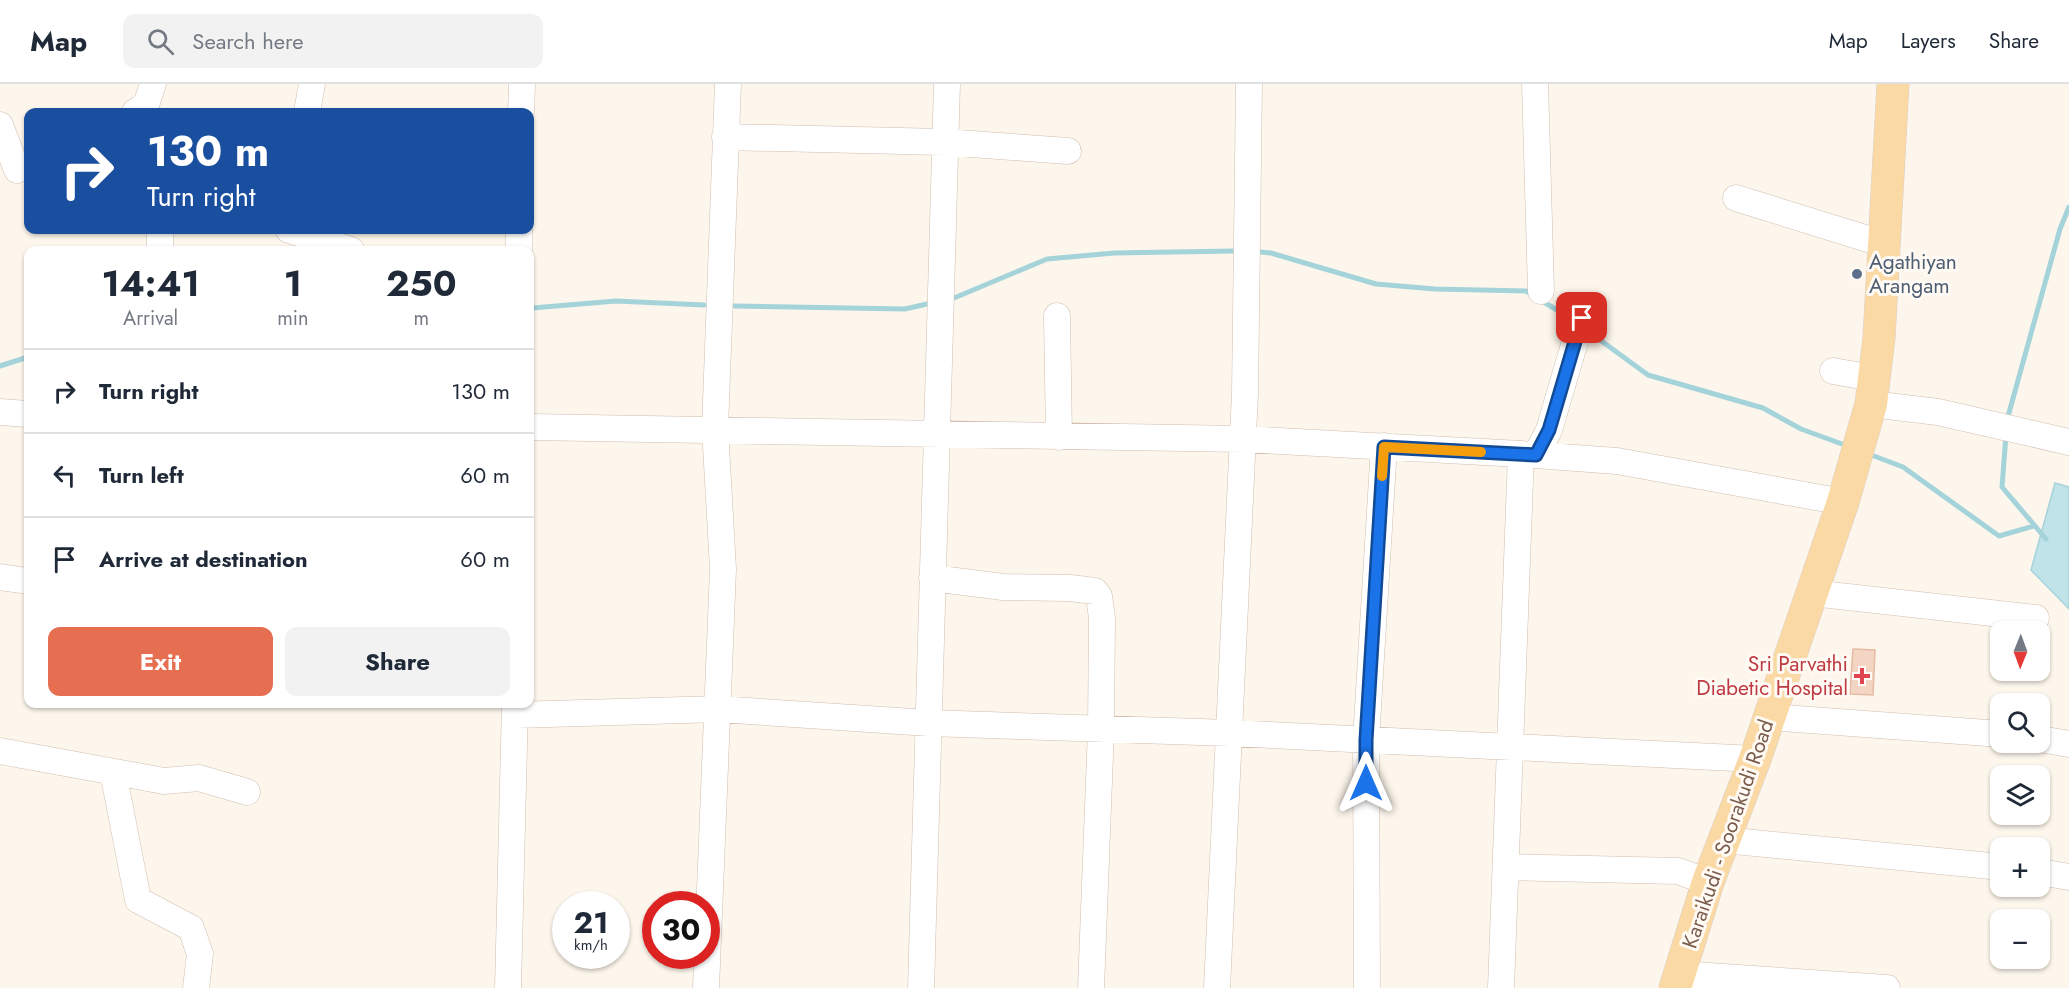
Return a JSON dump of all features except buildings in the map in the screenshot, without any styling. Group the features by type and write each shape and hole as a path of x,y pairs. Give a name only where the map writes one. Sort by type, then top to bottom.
{"main road":[{"name":"Karaikudi - Soorakudi Road","path":"1677,981 1708,882 1755,759 1843,502 1872,394 1884,244 1893,84"}],"street":[{"path":"308,108 312,84"},
{"path":"521,108 522,84"},
{"path":"706,988 723,570 716,428 728,84"},
{"path":"921,988 947,84"},
{"path":"1217,988 1243,439 1249,84"},
{"path":"1535,84 1541,291"},
{"path":"0,125 15,171"},
{"path":"725,137 944,142 1068,151"},
{"path":"1736,198 1884,244"},
{"path":"301,234 339,246"},
{"path":"1057,316 1059,437"},
{"path":"1501,988 1510,747 1528,454 1549,430 1582,318"},
{"path":"1833,371 1867,377 1872,394 1938,412 2069,442"},
{"path":"0,412 24,414"},
{"path":"534,427 716,428 937,435 1243,439 1528,454 1617,461 1843,502"},
{"path":"1367,988 1366,740 1384,447"},
{"path":"932,578 1003,586 1070,588 1095,591 1100,596 1102,618 1101,729 1091,988"},
{"path":"1,579 24,581"},
{"path":"1812,594 2036,618"},
{"path":"508,988 515,709 718,709 928,723 1230,733 1755,759"},
{"path":"1769,717 1990,734"},
{"path":"2050,741 2069,744"},
{"path":"0,751 164,781 199,778 247,792"},
{"path":"113,772 138,900 191,928 200,954 196,988"},
{"path":"1724,840 1990,866"},
{"path":"1506,867 1678,871 1708,882"},
{"path":"2050,874 2069,877"},
{"path":"1677,981 1887,988"}],"water":[{"path":"2055,483 2069,487 2069,609 2031,570"}],"waterway":[{"path":"2007,420 2060,229 2069,207"},
{"path":"954,298 1047,259 1114,253 1233,251"},
{"path":"1260,252 1271,253 1376,284 1435,289 1526,291 1573,320"},
{"path":"534,308 616,301 704,305"},
{"path":"734,306 905,309 927,304"},
{"path":"1585,329 1648,375 1763,408 1801,429 1842,444"},
{"path":"0,366 24,358"},
{"path":"2006,435 2002,487 2046,539"},
{"path":"1874,456 1903,467 1999,536 2034,526"}],"slow traffic":[{"path":"1382,476 1384,447 1481,452"}],"place":[{"name":"Agathiyan Arangam","path":"1857,274"},
{"name":"Sri Parvathi Diabetic Hospital","path":"1862,676"}],"route":[{"path":"1366,783 1366,740 1384,447 1536,455 1549,430 1582,318"}]}
